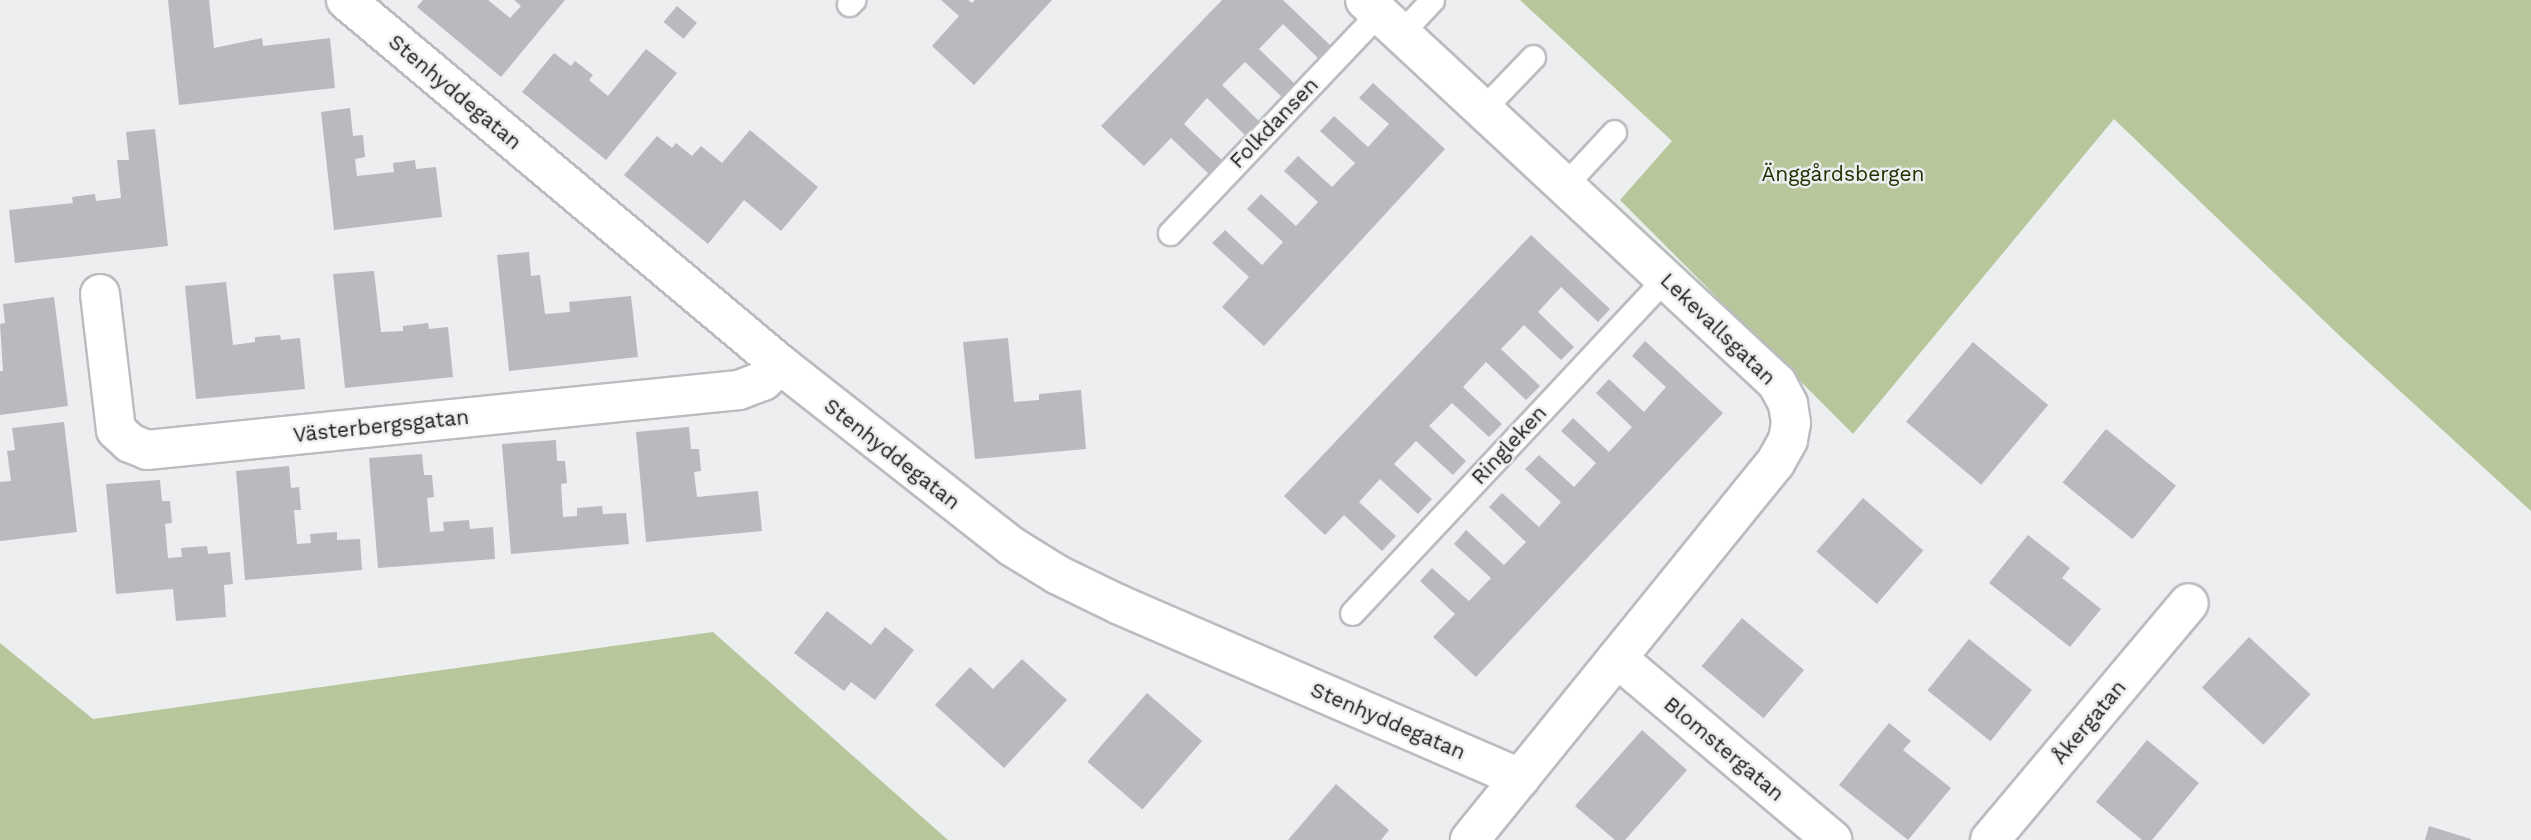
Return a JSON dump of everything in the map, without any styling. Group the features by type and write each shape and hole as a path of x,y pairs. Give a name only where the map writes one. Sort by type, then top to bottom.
{"street":[{"name":"Stenhyddegatan","path":"346,0 781,365 1011,546 1058,575 1120,605 1520,778"},
{"name":"Lekevallsgatan","path":"1382,15 1777,383 1788,404 1791,423 1788,440 1775,463 1469,840"},
{"name":"Västerbergsgatan","path":"100,295 116,430 130,443 147,450 739,390 763,381 781,365"},
{"name":"Åkergatan","path":"1990,840 2189,603"},
{"name":"Blomstergatan","path":"1617,658 1832,840"}],"lane":[{"name":"Folkdansen","path":"1170,233 1382,15 1432,0"},
{"path":"1483,109 1533,57"},
{"path":"1565,185 1614,132"},
{"name":"Ringleken","path":"1352,613 1666,278"}],"green space":[{"name":"Änggårdsbergen","path":"1520,0 2531,0 2531,511 2342,338 2114,119 1853,434 1620,200 1672,141"},
{"path":"713,632 948,840 0,840 0,643 93,719"}],"building":[{"path":"168,0 209,0 214,48 262,38 263,46 330,38 335,88 179,105"},
{"path":"423,0 488,0 510,18 521,6 514,0 565,0 501,77 417,7"},
{"path":"941,0 968,0 972,3 975,0 1052,0 974,85 932,46 959,16"},
{"path":"1222,0 1283,0 1331,46 1319,59 1283,24 1259,49 1295,84 1282,97 1245,62 1222,85 1261,123 1247,137 1207,98 1184,124 1223,161 1210,175 1171,138 1144,166 1101,126"},
{"path":"677,6 697,23 683,39 664,22"},
{"path":"646,49 677,73 606,160 522,92 554,53 571,66 575,61 593,75 589,80 608,96"},
{"path":"1373,83 1445,149 1264,346 1222,307 1249,277 1212,243 1225,230 1262,265 1283,242 1247,209 1261,194 1296,226 1318,202 1284,171 1298,156 1332,187 1355,163 1320,131 1334,116 1368,147 1389,124 1359,98"},
{"path":"350,108 353,136 363,135 365,157 355,159 357,176 394,172 393,163 415,160 416,169 436,167 442,217 334,230 321,112"},
{"path":"155,129 168,246 15,263 9,210 73,203 72,197 95,194 96,201 121,198 117,160 129,160 126,132"},
{"path":"750,130 818,187 781,231 744,200 708,244 624,175 657,136 672,148 676,143 692,156 701,146 722,163"},
{"path":"1531,235 1610,309 1598,322 1561,287 1538,312 1574,347 1561,360 1524,325 1501,349 1540,386 1526,400 1486,362 1463,387 1502,424 1489,437 1452,403 1429,426 1466,461 1453,475 1416,441 1394,464 1432,499 1418,514 1380,479 1359,502 1396,536 1382,551 1344,515 1325,535 1284,496"},
{"path":"529,252 531,276 540,275 545,314 570,312 569,302 631,296 638,357 509,371 497,255"},
{"path":"374,271 381,332 403,331 403,326 428,323 429,329 448,327 453,377 345,388 333,274"},
{"path":"226,282 233,345 255,342 255,337 280,335 281,340 300,338 305,389 196,399 185,286"},
{"path":"54,297 68,406 0,415 0,371 3,371 0,324 5,323 3,304"},
{"path":"1008,338 1014,402 1039,400 1039,394 1081,390 1086,449 975,459 963,342"},
{"path":"1645,341 1723,413 1476,677 1433,637 1455,614 1420,581 1432,568 1469,601 1491,578 1454,544 1466,530 1504,565 1526,542 1489,507 1502,493 1539,527 1561,502 1525,469 1539,455 1574,487 1596,463 1561,431 1573,418 1609,452 1632,427 1596,393 1609,379 1644,412 1666,387 1632,356"},
{"path":"1973,342 2048,405 1981,485 1906,422"},
{"path":"64,422 77,532 0,541 0,482 11,481 7,451 15,450 12,428"},
{"path":"689,427 691,449 699,449 701,471 694,472 697,497 758,491 762,531 646,542 636,432"},
{"path":"2106,429 2176,486 2133,539 2063,483"},
{"path":"556,440 557,461 565,461 567,483 561,484 563,517 577,516 577,508 602,506 603,514 626,513 629,544 511,554 502,444"},
{"path":"422,454 424,475 432,475 434,497 427,498 430,532 444,531 443,522 469,520 470,529 493,527 495,559 378,568 369,458"},
{"path":"289,466 291,488 299,487 301,510 294,510 297,544 311,543 310,534 337,532 337,540 360,539 362,570 245,580 236,471"},
{"path":"160,480 162,501 170,501 172,523 165,524 168,558 182,557 181,548 207,546 208,554 230,552 233,584 224,585 226,617 176,621 173,589 116,594 106,484"},
{"path":"1863,498 1923,550 1877,604 1816,552"},
{"path":"2028,535 2070,568 2062,578 2101,609 2070,647 1989,583"},
{"path":"827,611 871,645 885,627 914,650 875,700 851,682 844,691 794,653"},
{"path":"1742,618 1804,670 1764,718 1702,666"},
{"path":"2249,637 2310,694 2263,745 2202,687"},
{"path":"1969,639 2032,690 1990,741 1927,690"},
{"path":"1022,659 1067,700 1004,768 935,705 970,667 993,689"},
{"path":"1147,693 1202,741 1142,810 1087,762"},
{"path":"1889,723 1911,741 1903,750 1951,788 1908,840 1839,785"},
{"path":"1642,730 1687,770 1625,840 1615,840 1575,806"},
{"path":"2147,740 2199,783 2152,840 2142,840 2096,802"},
{"path":"1336,784 1389,830 1381,840 1288,840"},
{"path":"2429,826 2471,839 2471,840 2425,840"}]}
